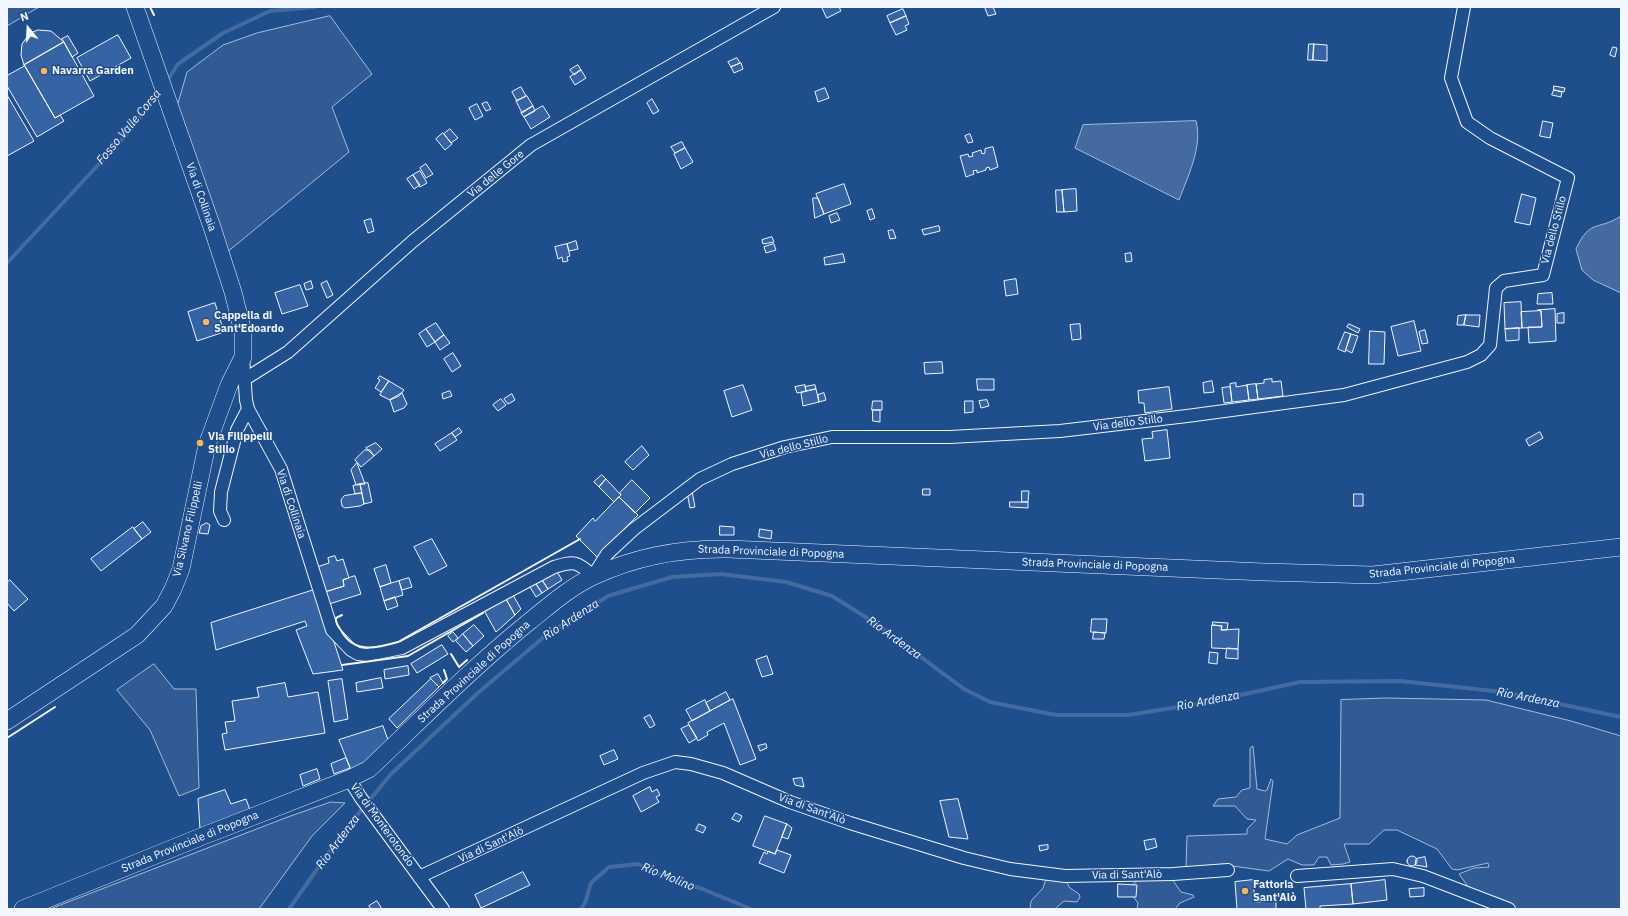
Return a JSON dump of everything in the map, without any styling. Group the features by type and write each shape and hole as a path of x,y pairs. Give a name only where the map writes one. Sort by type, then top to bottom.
{"main road":[{"name":"Via di Collinaia","path":"135,7 232,292 244,332 243,358"},
{"name":"Via Silvano Filippelli","path":"7,721 137,635 164,606 181,569 207,445 229,385 243,358"},
{"name":"Strada Provinciale di Popogna","path":"27,908 202,836 349,779 369,769 502,644 572,588 593,576 652,555 697,550 737,550 1373,575 1621,547"}],"street":[{"name":"Via delle Gore","path":"246,379 288,352 413,241 531,145 774,7"},
{"name":"Via dello Stillo","path":"593,576 607,554 634,529 700,479 732,464 785,447 832,436 950,437 1036,432 1187,416 1344,395 1467,362 1481,355 1490,345 1496,288 1504,282 1543,275 1568,178 1490,138 1467,122 1451,78 1464,7"},
{"name":"Via di Collinaia","path":"243,358 248,409 281,469 332,630 351,650 358,654 366,655 402,648 554,567 567,563 580,564 593,576"},
{"path":"224,520 220,511 221,492 237,430 248,409"},
{"name":"Via di Sant'Alò","path":"419,877 643,773 676,762 690,764 722,773 790,802 850,823 964,858 1010,869 1065,876 1172,874 1228,870"},
{"name":"Via di Monterotondo","path":"349,779 360,798 443,909"},
{"path":"1297,876 1393,869 1423,876 1464,890 1509,909"}],"shaded area":[{"path":"7,7 39,7 7,26"},
{"path":"330,16 372,74 332,107 349,152 226,253 176,110 187,72 223,45 257,33"},
{"path":"1196,121 1198,141 1194,161 1179,200 1075,148 1083,125"},
{"path":"1621,216 1621,293 1593,280 1582,270 1576,249 1581,239 1591,229"},
{"path":"154,664 174,689 196,689 199,788 179,796 150,730 117,690"},
{"path":"1386,698 1486,700 1571,721 1621,736 1621,909 1516,909 1511,905 1469,888 1459,874 1474,868 1489,867 1488,863 1457,870 1452,869 1437,849 1397,830 1384,830 1369,844 1344,844 1350,862 1343,864 1331,865 1327,857 1319,857 1314,865 1302,865 1288,859 1269,871 1232,866 1186,868 1187,836 1247,834 1247,829 1256,820 1247,819 1235,806 1213,806 1218,799 1236,797 1242,790 1250,788 1250,748 1253,746 1257,789 1267,790 1271,779 1273,781 1265,839 1287,844 1297,835 1340,818 1341,700"},
{"path":"331,802 345,803 312,836 259,909 50,909 285,818"},
{"path":"1064,878 1070,888 1079,894 1080,897 1077,902 1064,901 1055,909 1030,909 1031,901 1043,888 1046,879"},
{"path":"1172,879 1181,892 1193,895 1194,897 1180,903 1175,909 1137,909 1138,903 1131,894 1131,886 1138,880"}],"building":[{"path":"822,7 839,7 841,11 827,18"},
{"path":"993,7 996,14 988,16 985,8"},
{"path":"903,9 906,16 890,23 887,16"},
{"path":"906,16 909,24 905,26 907,30 896,35 890,23"},
{"path":"38,30 51,31 64,42 24,65 21,55 22,44 29,34"},
{"path":"118,35 131,58 90,81 77,58"},
{"path":"68,36 78,53 72,57 62,39"},
{"path":"64,42 94,96 55,118 24,65"},
{"path":"1309,44 1314,44 1313,60 1308,60"},
{"path":"1314,44 1327,45 1327,61 1313,60"},
{"path":"1613,47 1617,48 1615,57 1610,55"},
{"path":"737,58 740,63 731,67 728,62"},
{"path":"741,63 743,69 734,73 731,67"},
{"path":"578,65 581,70 574,75 570,70"},
{"path":"25,66 55,118 60,115 64,121 37,137 7,86 7,76"},
{"path":"581,70 586,78 575,85 570,77"},
{"path":"1554,86 1565,88 1564,92 1554,90"},
{"path":"521,87 526,96 517,101 512,92"},
{"path":"825,88 829,98 818,102 815,92"},
{"path":"1554,90 1562,92 1561,97 1552,95"},
{"path":"7,95 34,141 7,156"},
{"path":"527,96 533,106 522,113 516,101"},
{"path":"652,99 659,111 653,114 647,103"},
{"path":"487,102 491,109 486,111 482,104"},
{"path":"477,104 483,116 475,120 469,108"},
{"path":"533,106 535,111 524,117 521,113"},
{"path":"543,106 550,117 531,129 524,117"},
{"path":"1543,121 1553,123 1550,138 1540,136"},
{"path":"450,129 458,138 451,143 444,134"},
{"path":"443,133 452,144 445,150 436,139"},
{"path":"970,134 973,142 968,143 965,136"},
{"path":"682,142 685,148 675,153 671,147"},
{"path":"993,147 998,167 990,170 989,167 986,168 986,170 977,173 977,170 973,171 974,174 966,177 960,156 968,154 969,157 973,156 972,153 981,150 982,154 985,153 985,149"},
{"path":"685,148 693,162 681,169 674,154"},
{"path":"426,164 433,174 426,178 420,168"},
{"path":"420,171 427,183 420,187 413,175"},
{"path":"413,175 420,185 414,189 407,179"},
{"path":"844,184 851,204 824,214 816,194"},
{"path":"1076,189 1077,211 1064,212 1062,190"},
{"path":"1056,190 1062,190 1064,212 1057,212"},
{"path":"1522,194 1536,198 1530,225 1515,222"},
{"path":"813,198 818,198 824,214 815,218"},
{"path":"872,209 875,218 870,220 867,211"},
{"path":"837,213 840,220 831,223 829,216"},
{"path":"371,219 374,231 368,233 364,221"},
{"path":"939,226 940,231 924,235 922,230"},
{"path":"893,230 896,238 890,239 888,231"},
{"path":"772,237 774,242 763,244 762,240"},
{"path":"576,241 578,249 569,251 567,244"},
{"path":"567,244 570,256 567,257 568,261 563,262 562,257 558,259 555,247"},
{"path":"774,244 776,250 766,253 764,247"},
{"path":"1131,253 1132,261 1126,262 1125,254"},
{"path":"843,254 845,262 825,265 824,258"},
{"path":"1016,279 1018,294 1006,296 1004,281"},
{"path":"311,281 313,288 306,290 304,284"},
{"path":"327,281 333,295 327,298 321,284"},
{"path":"300,285 308,306 282,314 275,293"},
{"path":"1552,293 1553,304 1537,304 1538,294"},
{"path":"1521,302 1522,328 1505,329 1504,303"},
{"name":"Cappella di Sant'Edoardo","path":"215,303 224,332 197,341 188,312"},
{"path":"1555,309 1556,341 1529,343 1528,327 1542,327 1541,311 1538,310"},
{"path":"1541,311 1542,327 1522,328 1521,312"},
{"path":"1564,313 1564,323 1557,323 1557,314"},
{"path":"1466,315 1480,315 1479,327 1464,325"},
{"path":"1466,315 1464,325 1457,325 1458,316"},
{"path":"1414,321 1421,351 1398,356 1391,327"},
{"path":"436,323 444,335 435,342 426,329"},
{"path":"1080,324 1081,339 1072,340 1070,325"},
{"path":"1349,324 1360,329 1358,333 1347,327"},
{"path":"1519,328 1519,340 1506,341 1505,329"},
{"path":"426,329 435,342 427,347 419,334"},
{"path":"1425,330 1428,343 1422,344 1419,332"},
{"path":"1370,331 1385,332 1384,364 1369,364"},
{"path":"1345,332 1351,334 1345,352 1338,349"},
{"path":"1351,334 1358,336 1352,353 1346,350"},
{"path":"444,335 450,343 440,350 435,342"},
{"path":"453,353 461,366 452,372 444,359"},
{"path":"942,362 943,373 925,374 924,363"},
{"path":"380,376 389,381 381,392 375,388 380,380 378,379"},
{"path":"977,379 994,379 994,390 978,390"},
{"path":"1272,379 1272,382 1281,381 1283,396 1258,399 1256,384 1264,383 1264,380"},
{"path":"389,381 404,390 399,396 390,400 380,395"},
{"path":"1212,381 1214,392 1204,393 1203,383"},
{"path":"1236,383 1236,387 1247,385 1249,400 1232,402 1230,384"},
{"path":"1256,384 1258,399 1249,400 1247,385"},
{"path":"743,385 752,410 732,417 724,391"},
{"path":"805,385 806,391 797,393 795,387"},
{"path":"815,385 816,389 806,391 805,387"},
{"path":"1169,387 1172,409 1145,413 1144,403 1139,403 1138,391"},
{"path":"1230,387 1232,402 1224,403 1222,388"},
{"path":"816,389 819,402 803,406 801,393"},
{"path":"450,391 452,396 443,399 442,394"},
{"path":"402,393 407,404 404,408 394,412 390,400"},
{"path":"824,393 826,400 819,402 818,395"},
{"path":"512,394 515,400 508,404 504,399"},
{"path":"501,399 506,405 498,411 493,405"},
{"path":"987,400 989,406 981,408 979,401"},
{"path":"873,401 882,401 882,410 872,410"},
{"path":"965,401 973,401 973,412 965,413"},
{"path":"873,410 880,410 880,422 873,421"},
{"path":"459,428 462,432 455,437 452,433"},
{"path":"1167,430 1170,458 1145,461 1142,439 1153,438 1152,432"},
{"path":"1540,432 1543,438 1529,446 1526,440"},
{"path":"452,433 457,440 440,451 435,444"},
{"path":"376,443 382,449 374,456 366,448"},
{"path":"642,446 649,455 633,470 625,462"},
{"path":"365,450 370,450 374,456 361,467 355,460"},
{"path":"357,463 365,484 356,485 351,470"},
{"path":"602,475 606,479 599,487 594,482"},
{"path":"606,479 621,495 614,502 599,487"},
{"path":"632,480 650,498 635,513 619,497 621,495 620,493"},
{"path":"368,483 372,502 364,504 360,484"},
{"path":"360,484 362,493 355,494 353,486"},
{"path":"923,489 930,489 930,495 923,495"},
{"path":"692,491 695,507 690,508 687,492"},
{"path":"1022,491 1029,491 1028,502 1022,502"},
{"path":"362,493 364,504 345,508 342,506 341,500 344,496"},
{"path":"1354,494 1363,494 1363,506 1354,506"},
{"path":"619,497 638,515 597,557 576,536 593,518 595,521"},
{"path":"1010,502 1028,502 1028,508 1010,507"},
{"path":"143,522 151,532 142,539 134,529"},
{"path":"207,523 210,525 208,534 199,533 201,526"},
{"path":"720,526 734,527 734,535 720,535"},
{"path":"133,527 142,539 101,571 91,559"},
{"path":"760,529 772,531 771,539 759,537"},
{"path":"432,539 447,566 429,575 414,547"},
{"path":"335,556 337,561 343,559 349,578 343,580 344,586 325,592 317,567 329,563 328,558"},
{"path":"386,565 391,583 380,587 374,569"},
{"path":"556,570 562,580 548,589 542,580"},
{"path":"355,576 361,594 329,604 325,592 344,586 343,580"},
{"path":"409,578 412,587 402,590 399,581"},
{"path":"10,580 28,599 14,611 7,603 7,583"},
{"path":"542,580 548,589 542,593 536,584"},
{"path":"399,581 403,595 384,601 380,587"},
{"path":"536,584 542,593 536,597 530,587"},
{"path":"317,589 343,670 313,674 296,630 307,626 305,621 216,650 211,623"},
{"path":"513,595 521,609 515,615 506,599"},
{"path":"395,597 398,606 387,610 384,601"},
{"path":"506,599 515,615 496,632 485,612"},
{"path":"1092,619 1107,619 1106,633 1091,632"},
{"path":"1213,622 1228,623 1227,630 1221,630 1222,626 1213,625"},
{"path":"474,625 484,636 473,646 463,634"},
{"path":"1212,625 1222,626 1221,630 1239,629 1238,649 1212,648"},
{"path":"453,632 458,638 453,642 448,636"},
{"path":"1094,632 1105,633 1104,639 1093,639"},
{"path":"463,634 473,646 466,652 456,641"},
{"path":"442,645 448,654 417,673 411,664"},
{"path":"1227,648 1238,649 1238,659 1226,658"},
{"path":"1210,652 1218,653 1217,664 1209,663"},
{"path":"767,656 773,674 762,677 756,660"},
{"path":"408,666 409,675 385,679 384,670"},
{"path":"438,674 443,683 439,687 430,678"},
{"path":"381,678 383,688 357,692 356,683"},
{"path":"342,679 348,719 334,722 328,681"},
{"path":"431,679 439,687 397,728 389,719"},
{"path":"285,683 288,697 318,692 325,733 225,750 222,734 227,733 225,722 235,721 232,701 259,697 257,688"},
{"path":"726,692 730,700 710,711 706,703"},
{"path":"733,699 756,759 740,765 724,723 707,732 708,735 698,741 688,723"},
{"path":"705,700 710,711 692,721 686,710"},
{"path":"650,715 655,725 650,728 644,718"},
{"path":"689,725 697,738 689,743 681,729"},
{"path":"383,726 388,740 365,764 351,770 339,740"},
{"path":"766,744 767,748 760,751 758,746"},
{"path":"614,750 618,759 604,765 600,756"},
{"path":"346,758 350,768 334,774 331,764"},
{"path":"317,769 320,779 303,786 300,775"},
{"path":"802,778 804,787 795,785 793,779"},
{"path":"650,787 652,792 657,789 660,795 656,797 659,802 641,812 633,796"},
{"path":"225,790 231,804 246,799 250,810 200,829 198,799"},
{"path":"958,799 968,839 949,837 940,801"},
{"path":"736,813 742,816 739,822 732,819"},
{"path":"765,816 787,824 775,854 753,846"},
{"path":"699,824 706,827 703,833 696,830"},
{"path":"787,824 792,828 788,839 782,837"},
{"path":"1155,839 1157,847 1146,850 1144,841"},
{"path":"1048,845 1048,849 1040,851 1039,846"},
{"path":"777,850 791,855 784,873 759,863 764,852 767,854 768,851 775,854"},
{"path":"1410,856 1414,856 1417,861 1414,866 1410,866 1407,863 1407,859"},
{"path":"1425,857 1427,867 1415,865 1416,859"},
{"path":"523,872 530,885 481,908 475,895"},
{"name":"Fattoria Sant'Alò","path":"1253,880 1255,902 1276,901 1276,909 1237,909 1235,882"},
{"path":"1385,880 1387,900 1353,904 1351,884"},
{"path":"1118,884 1137,885 1136,897 1118,897"},
{"path":"1351,884 1353,904 1320,906 1320,909 1306,909 1304,888"},
{"path":"1424,888 1424,896 1410,897 1409,889"},
{"path":"377,901 382,909 371,909 369,906"}],"waterway":[{"name":"Fosso Valle Corsa","path":"167,81 178,64 223,33 270,11 315,7"},
{"name":"Fosso Valle Corsa","path":"7,263 127,134 160,92"},
{"name":"Rio Ardenza","path":"289,909 344,831 391,774 479,692 545,636 608,596 672,577 721,574 786,582 832,596 875,623 964,689 990,702 1056,715 1128,715 1204,703 1300,682 1400,681 1503,692 1621,717"},
{"name":"Rio Molino","path":"581,909 585,903 591,883 609,867 638,864 667,878 700,888 751,909"}],"wall":[{"path":"150,7 154,15"},
{"path":"342,615 336,618 337,623 347,639 353,644 367,648 398,642 580,539"},
{"path":"342,665 408,656 483,613"},
{"path":"451,654 459,667 467,660"},
{"path":"443,683 447,679 444,670"},
{"path":"7,738 55,707"}],"place":[{"name":"Navarra Garden","path":"44,71"},
{"name":"Cappella di Sant'Edoardo","path":"206,322"},
{"name":"Via Filippelli Stillo","path":"200,443"},
{"name":"Fattoria Sant'Alò","path":"1245,891"}]}
